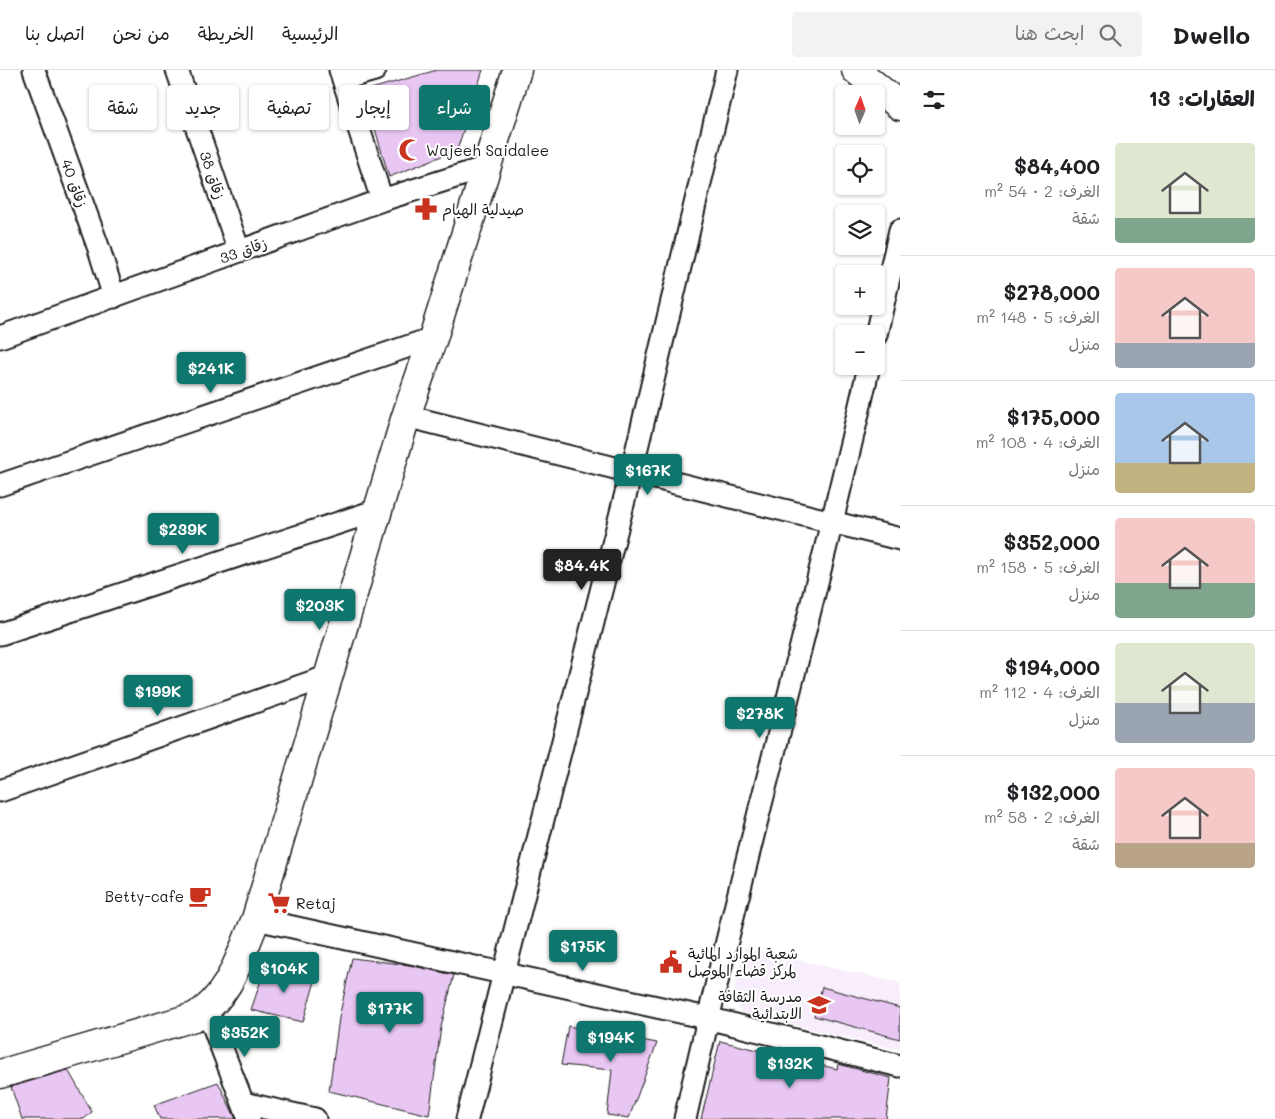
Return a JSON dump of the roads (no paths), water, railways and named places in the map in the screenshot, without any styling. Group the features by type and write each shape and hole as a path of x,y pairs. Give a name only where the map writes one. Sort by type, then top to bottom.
{"street":[{"name":"زقاق 40","path":"34,70 99,249 114,297"},
{"name":"زقاق 38","path":"177,70 238,251"},
{"path":"375,70 341,74 382,200"},
{"path":"0,1074 194,1017 207,1010 219,999 227,984 256,919 406,416 433,338 517,70"},
{"path":"468,1119 631,473 728,70"},
{"path":"856,70 900,106"},
{"name":"زقاق 33","path":"0,337 382,200 487,167"},
{"path":"878,325 900,230"},
{"path":"0,485 433,338"},
{"path":"685,1119 707,1018 834,523 867,375"},
{"path":"406,416 900,540"},
{"path":"0,634 378,510"},
{"path":"0,791 329,676"},
{"path":"256,919 707,1018 900,1066"},
{"path":"207,1010 246,1111 315,1119"}],"place":[{"name":"Wajeeh Saidalee","path":"410,150"},
{"name":"صيدلية الهيام","path":"426,209"},
{"name":"Betty-cafe","path":"200,896"},
{"name":"Retaj","path":"279,903"},
{"name":"شعبة الموارد المائية لمركز قضاء الموصل","path":"671,962"},
{"name":"مدرسة الثقافة الابتدائية","path":"819,1005"}]}
